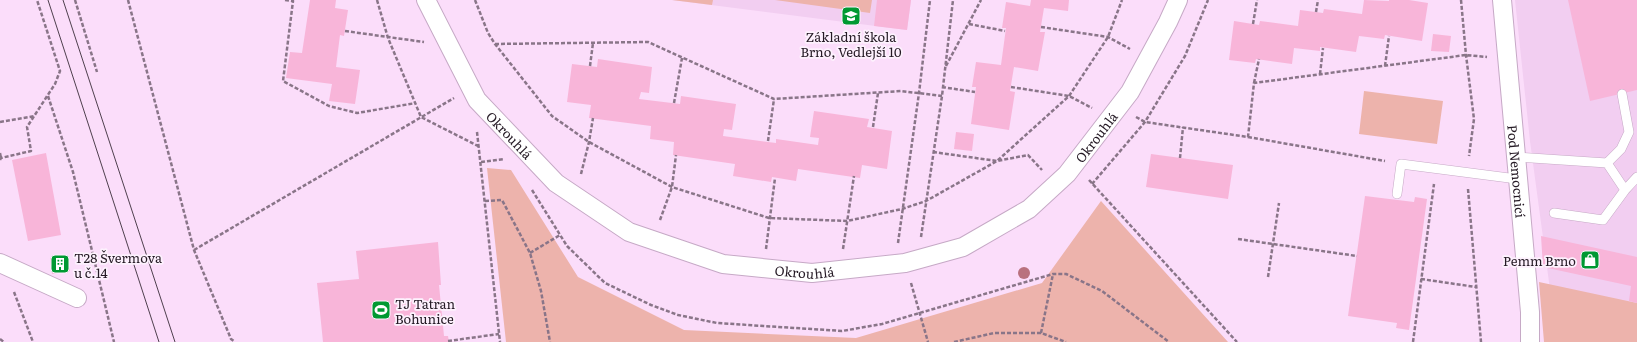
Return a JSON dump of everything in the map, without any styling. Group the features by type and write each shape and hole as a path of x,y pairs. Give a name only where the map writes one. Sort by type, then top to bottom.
{"street":[{"name":"Okrouhlá","path":"426,0 474,94 556,183 629,232 723,264 812,273 906,262 963,247 1029,209 1066,174 1130,92 1168,22 1178,0"},
{"name":"Pod Nemocnicí","path":"1502,0 1530,312 1530,342"},
{"path":"1,264 77,298"}],"lane":[{"path":"1515,157 1607,162 1621,149 1629,132 1622,94"},
{"path":"1607,162 1625,190"},
{"path":"1397,194 1402,164 1517,179"},
{"path":"1554,213 1603,220 1625,190 1637,177"}],"path":[{"path":"0,153 1,159 31,150 27,127 48,96 60,71 37,0"},
{"path":"75,0 97,72"},
{"path":"128,0 194,250 231,339 235,342"},
{"path":"285,0 293,1 283,81 328,106 357,113 416,103"},
{"path":"377,0 388,38 422,117 479,147"},
{"path":"475,0 488,33 495,44 552,116 589,142 672,188 769,218 847,220 902,209 926,201 998,161 1069,96 1108,37 1122,0"},
{"path":"928,342 906,262 902,209 919,93 930,0"},
{"path":"906,262 926,201 942,96 953,0"},
{"path":"945,68 981,0"},
{"path":"1092,184 1145,122 1185,56 1208,0"},
{"path":"1253,24 1256,0"},
{"path":"1316,12 1318,0"},
{"path":"969,24 1005,30"},
{"path":"1041,27 1108,37 1148,59"},
{"path":"345,31 388,38 449,45"},
{"path":"1385,66 1389,36"},
{"path":"495,44 648,42 774,99 901,91 942,96"},
{"path":"590,66 593,43"},
{"path":"1320,74 1323,48"},
{"path":"1254,83 1466,55 1508,58"},
{"path":"674,103 682,58"},
{"path":"1248,137 1258,59"},
{"path":"942,87 975,92"},
{"path":"1011,87 1069,96 1145,122 1248,137 1402,164"},
{"path":"873,127 878,93"},
{"path":"194,250 422,117 474,94 500,342"},
{"path":"48,96 73,172 114,342"},
{"path":"768,141 774,99"},
{"path":"0,122 35,116"},
{"path":"575,196 589,142 593,118"},
{"path":"1180,158 1184,127"},
{"path":"933,152 998,161 1028,155 1044,172 1083,174 1237,342"},
{"path":"653,240 672,188 676,155"},
{"path":"480,162 504,159 508,162"},
{"path":"1413,342 1436,169"},
{"path":"840,270 854,176"},
{"path":"763,268 775,178"},
{"path":"485,201 502,200 530,253 541,291 550,342"},
{"path":"1268,277 1279,204"},
{"path":"530,253 560,235"},
{"path":"1238,239 1357,256"},
{"path":"1,264 32,334 34,342"},
{"path":"1041,333 1053,274"},
{"path":"1421,278 1476,287"},
{"path":"954,342 994,332 1041,333 1066,342"},
{"path":"448,341 499,334"},
{"path":"0,339 4,342"}],"shaded area":[{"name":"Základní škola Brno, Vedlejší 10","path":"672,0 911,0 907,30"},
{"path":"672,0 713,0 712,5"},
{"path":"775,0 872,0 870,13"},
{"path":"1515,0 1637,0 1637,317 1551,297 1530,141"},
{"path":"1364,91 1443,101 1437,144 1359,134"},
{"path":"487,168 511,170 578,277 684,330 856,338 1042,283 1101,201 1228,342 506,342"},
{"path":"1539,282 1637,303 1637,342 1544,342"}],"building":[{"path":"310,0 336,0 335,8 348,10 344,36 340,35 336,67 360,70 355,104 329,101 332,84 286,78 290,52 302,53"},
{"path":"877,0 911,0 907,30 874,26"},
{"path":"1031,0 1069,0 1068,11 1044,8 1040,32 1045,32 1038,71 1014,67 1010,91 1015,92 1009,130 971,124 976,87 972,87 976,62 1001,65 1006,28 1002,28 1006,2 1030,6"},
{"path":"1364,0 1409,0 1428,3 1422,41 1385,35 1384,39 1359,36 1356,52 1320,47 1320,51 1294,48 1292,64 1256,59 1255,63 1229,60 1234,21 1259,25 1260,21 1298,26 1300,10 1323,13 1324,9 1362,14"},
{"path":"1568,0 1637,0 1637,90 1590,101"},
{"path":"1433,34 1451,36 1449,52 1431,51"},
{"path":"598,59 652,67 649,93 641,92 639,99 680,104 681,96 736,104 732,130 724,129 723,136 776,143 776,139 818,145 819,138 810,137 814,111 869,119 867,127 892,131 887,169 862,165 860,178 798,169 796,181 772,177 771,182 733,176 735,164 673,155 674,142 650,139 651,126 589,118 591,105 567,102 572,64 597,67"},
{"path":"956,132 974,134 972,151 954,149"},
{"path":"46,153 61,235 28,241 12,160"},
{"path":"1151,154 1233,165 1228,199 1146,187"},
{"path":"1365,196 1414,202 1415,197 1427,199 1409,330 1396,328 1397,323 1348,316"},
{"path":"1541,236 1637,257 1637,303 1629,301 1631,286 1543,267"},
{"name":"TJ Tatran Bohunice","path":"438,242 441,285 439,285 444,336 448,336 449,342 323,342 317,283 359,279 356,251"},
{"name":"T28 Švermova u č.14","path":"67,255 70,271 52,274 50,258"}],"tram line":[{"path":"48,0 159,342"},
{"path":"63,0 175,342"}],"place":[{"name":"Základní škola Brno, Vedlejší 10","path":"851,16"},
{"name":"Pemm Brno","path":"1590,260"},
{"name":"T28 Švermova u č.14","path":"60,264"},
{"name":"TJ Tatran Bohunice","path":"381,310"}]}
